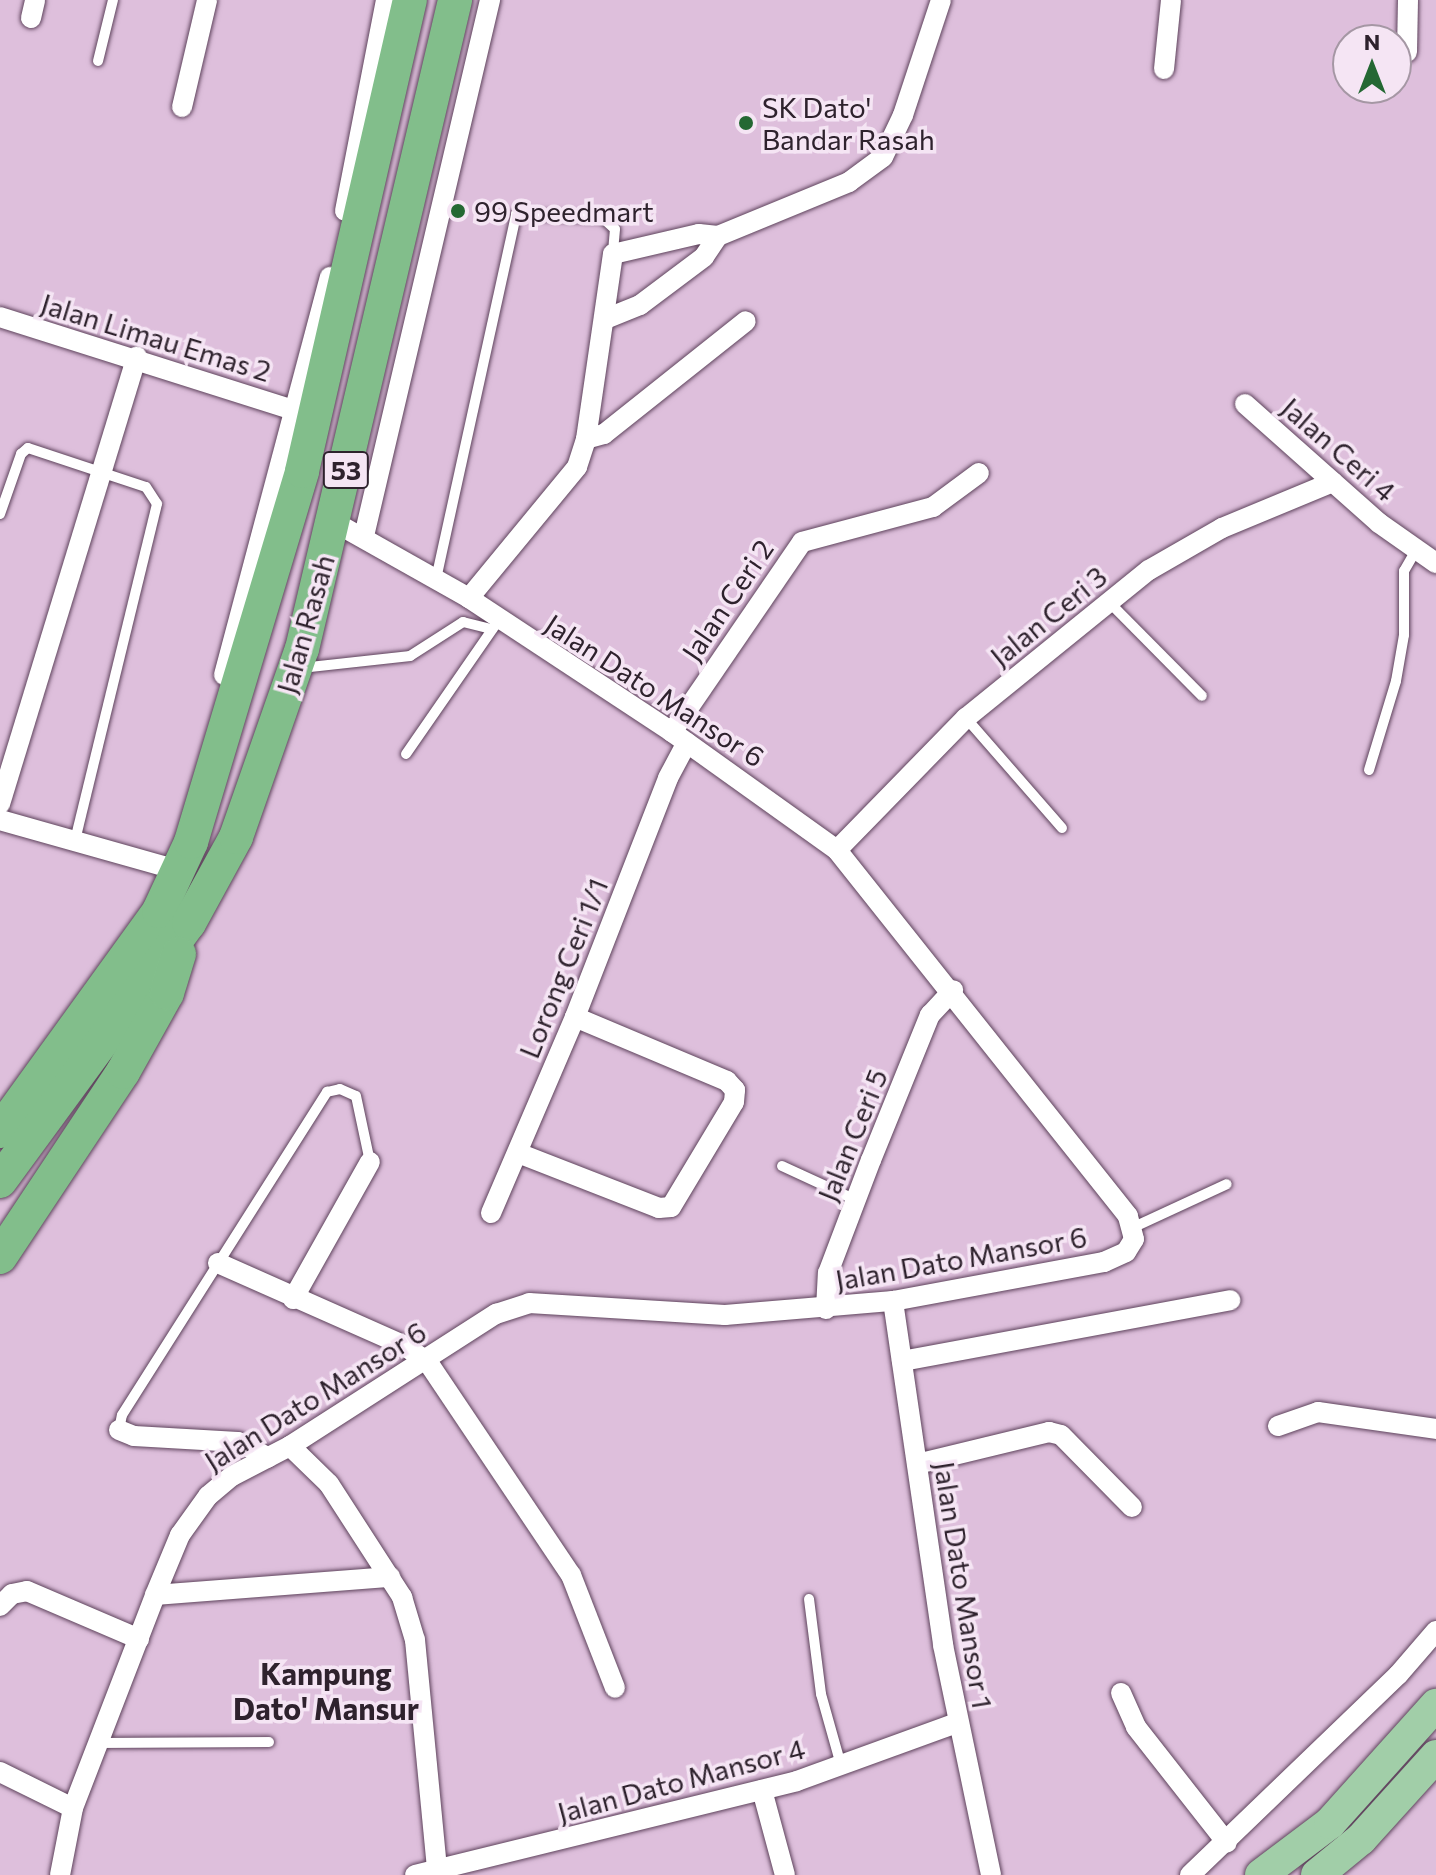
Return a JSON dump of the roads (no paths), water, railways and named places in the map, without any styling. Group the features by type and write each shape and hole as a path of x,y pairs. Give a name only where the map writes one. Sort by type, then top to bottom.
{"highway":[{"name":"Jalan Rasah","path":"0,1131 159,911 191,842 302,471 410,0"},
{"name":"Jalan Rasah","path":"0,1181 189,923 236,837 295,669 349,529 455,0"},
{"path":"0,1097 137,924 191,842"},
{"path":"0,1257 123,1072 167,993 189,923"}],"main road":[{"path":"1261,1875 1330,1823 1436,1705"},
{"path":"1317,1875 1361,1839 1436,1756"}],"street":[{"path":"182,107 207,0"},
{"path":"137,924 179,834 296,411 342,229 386,0"},
{"path":"349,529 467,112 490,0"},
{"path":"469,598 568,483 586,439 613,254 699,234 718,236 849,182 883,157 903,115 941,0"},
{"path":"1164,69 1171,0"},
{"path":"1408,0 1408,24"},
{"path":"434,103 467,112"},
{"path":"605,319 640,305 704,257 718,236"},
{"name":"Jalan Limau Emas 2","path":"0,317 137,356 296,411"},
{"path":"586,439 604,434 746,321"},
{"path":"0,804 137,356"},
{"name":"Jalan Ceri 4","path":"1245,404 1333,482 1436,563"},
{"name":"Jalan Ceri 2","path":"679,737 802,542 933,507 979,473"},
{"name":"Jalan Ceri 3","path":"837,850 966,718 1149,570 1222,528 1333,482"},
{"name":"Jalan Dato Mansor 6","path":"60,1875 73,1808 101,1743 155,1595 180,1535 208,1496 427,1361 496,1314 529,1303 668,1315 826,1309 893,1301 1115,1259 1131,1245 1134,1227 953,990 837,850 679,737 496,624 469,598 349,529"},
{"name":"Lorong Ceri 1/1","path":"491,1213 575,1017 668,778 679,737"},
{"path":"0,820 164,866"},
{"name":"Jalan Ceri 5","path":"826,1309 828,1273 856,1200 930,1015 953,990"},
{"path":"518,1153 659,1208 671,1207 734,1102 735,1090 727,1081 575,1017"},
{"path":"293,1299 370,1162"},
{"path":"218,1263 293,1299 403,1345 427,1361 571,1575 615,1688"},
{"path":"902,1361 1230,1300"},
{"name":"Jalan Dato Mansor 1","path":"893,1301 956,1723 991,1875"},
{"path":"1278,1426 1297,1415 1318,1412 1436,1429"},
{"path":"119,1430 134,1436 238,1442 268,1457"},
{"path":"917,1464 1049,1432 1061,1435 1132,1507"},
{"path":"290,1446 329,1484 390,1577 415,1640 437,1869"},
{"path":"155,1595 390,1577"},
{"path":"0,1606 12,1594 27,1591 139,1639"},
{"path":"1190,1875 1227,1843 1436,1631"},
{"path":"1121,1693 1136,1727 1227,1843"},
{"name":"Jalan Dato Mansor 4","path":"415,1875 762,1790 956,1723"},
{"path":"0,1772 73,1808"},
{"path":"762,1790 785,1875"}],"lane":[{"path":"98,61 113,0"},
{"path":"436,579 516,214 603,218 615,229 613,254"},
{"path":"0,514 21,454 28,448 146,487 157,504 75,841"},
{"path":"1369,770 1396,681 1404,635 1404,571 1416,550"},
{"path":"1109,602 1202,696"},
{"path":"295,669 410,656 463,622 496,624"},
{"path":"406,754 496,624"},
{"path":"966,718 1062,828"},
{"path":"119,1430 122,1415 327,1092 340,1089 356,1096 370,1162"},
{"path":"782,1166 856,1200"},
{"path":"1134,1227 1227,1184"},
{"path":"809,1599 821,1694 841,1765"},
{"path":"101,1743 269,1742"}],"place":[{"name":"SK Dato' Bandar Rasah","path":"746,123"},
{"name":"99 Speedmart","path":"458,211"}],"district":[{"name":"Kampung Dato' Mansur","path":"326,1690"}]}
